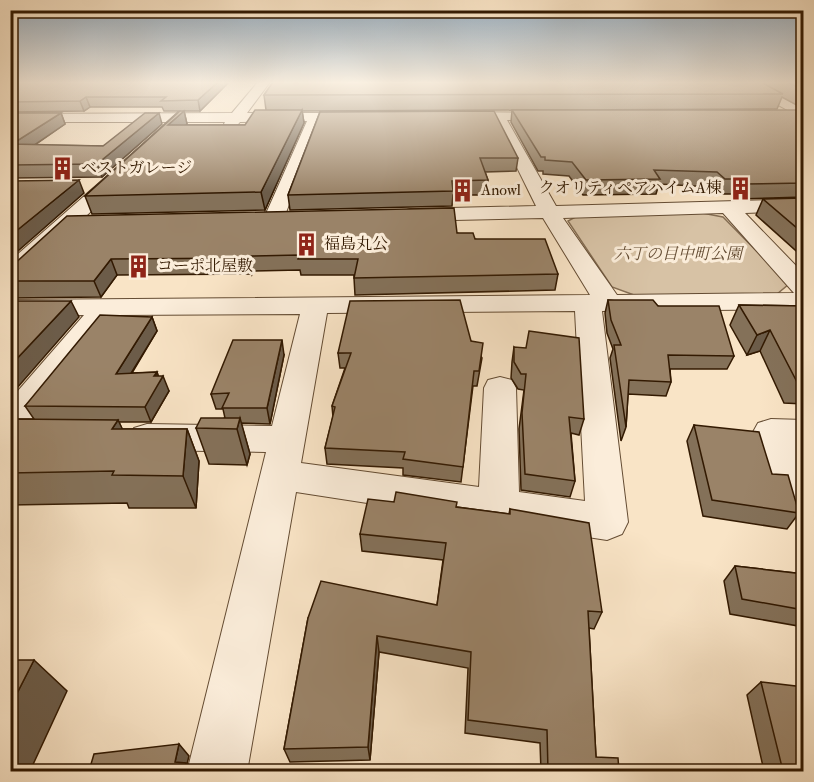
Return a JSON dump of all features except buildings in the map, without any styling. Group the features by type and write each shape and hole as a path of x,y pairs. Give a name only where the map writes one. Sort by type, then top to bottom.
{"street":[{"path":"10,125 169,129 234,121 374,120 312,123 234,121 47,118"},
{"path":"786,118 804,121"},
{"path":"575,119 502,123 439,120 575,119"},
{"path":"274,218 312,123"},
{"path":"114,437 283,457 499,507 607,522 598,303 502,123"},
{"path":"10,275 132,163"},
{"path":"87,185 108,185"},
{"path":"393,215 804,205"},
{"path":"728,207 804,289"},
{"path":"250,219 297,218"},
{"path":"66,223 101,222"},
{"path":"10,308 804,301"},
{"path":"217,771 315,306"},
{"path":"10,424 106,307"},
{"path":"499,507 500,388"},
{"path":"804,433 771,432 804,503"}],"green space":[{"name":"六丁の目中町公園","path":"702,213 723,217 789,284 777,294 634,295 612,287 568,221 579,215"}],"place":[{"name":"ベストガレージ","path":"63,168"},
{"name":"クオリティペアハイムA棟","path":"740,188"},
{"name":"Anowl","path":"463,190"},
{"name":"福島丸公","path":"306,244"},
{"name":"コーポ北屋敷","path":"139,266"}]}
